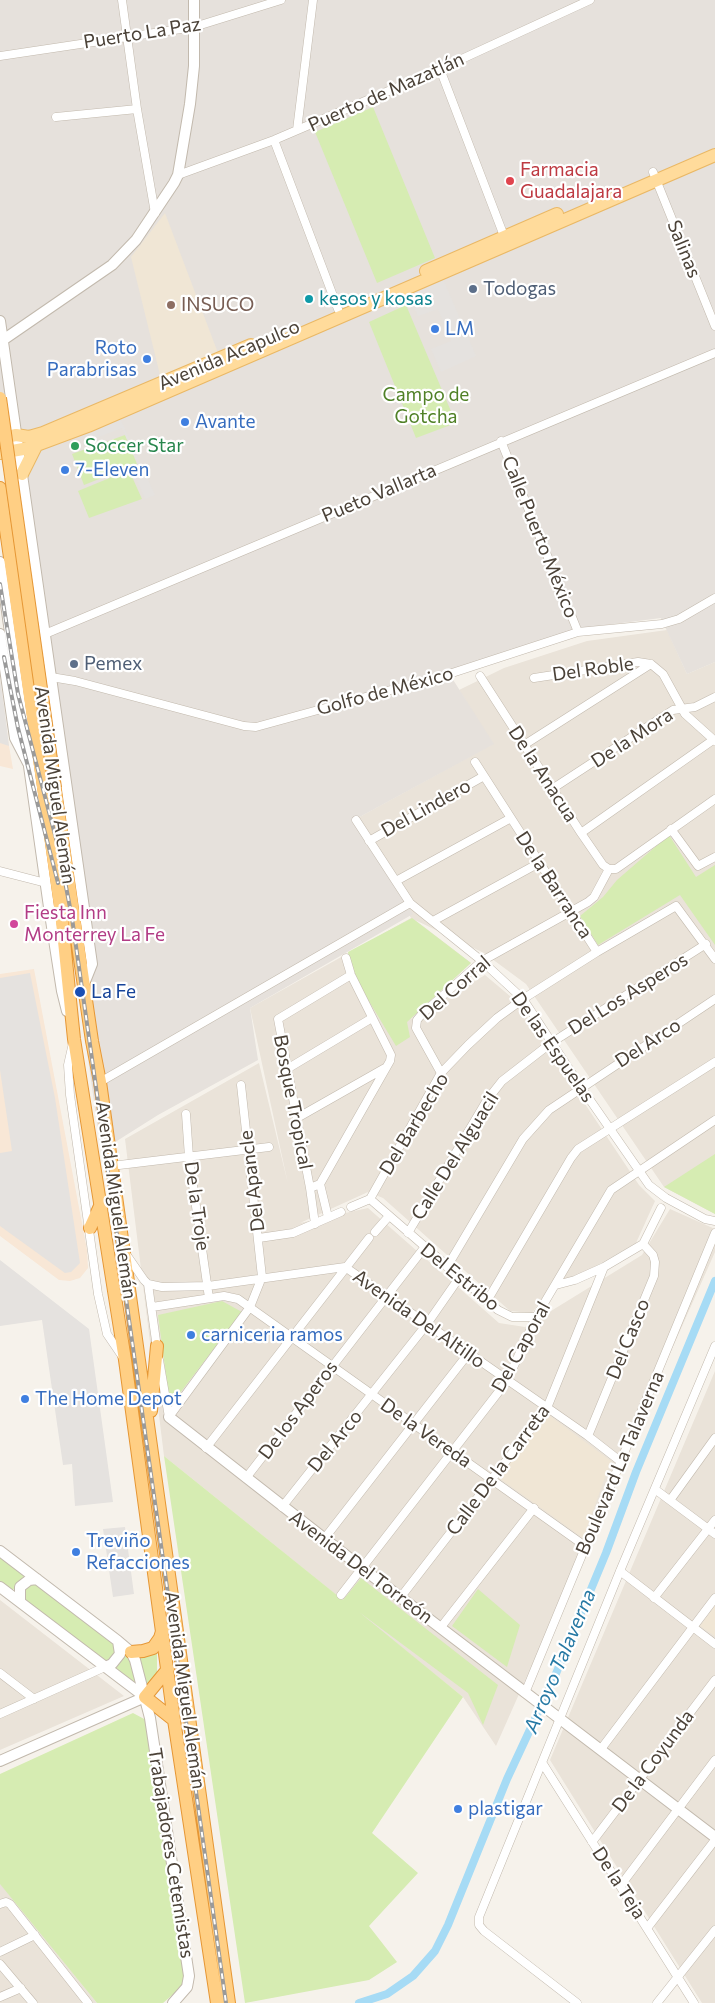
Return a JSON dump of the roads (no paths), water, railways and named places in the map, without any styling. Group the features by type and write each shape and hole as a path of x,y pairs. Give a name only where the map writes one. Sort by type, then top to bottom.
{"highway":[{"name":"Avenida Miguel Alemán","path":"5,399 50,789 74,1023 74,1039 125,1360 164,1628 174,1720 217,2003"},
{"name":"Avenida Miguel Alemán","path":"0,487 100,1082 229,2003"},
{"path":"90,1228 101,1204"},
{"path":"149,1431 157,1346"},
{"path":"131,1652 143,1652 153,1648 164,1628"},
{"path":"168,1669 145,1698 174,1720"}],"main road":[{"name":"Avenida Acapulco","path":"0,453 36,446 88,426 654,176 715,146"},
{"name":"Avenida Acapulco","path":"0,438 29,437 83,418 504,236 654,176 715,155"},
{"path":"22,474 36,446"}],"street":[{"path":"122,0 137,109 155,214"},
{"path":"3,340 112,265 136,240 155,214 178,175 190,104 194,0"},
{"name":"Puerto La Paz","path":"0,56 194,27 281,0"},
{"path":"297,130 313,0"},
{"name":"Puerto de Mazatlán","path":"178,175 274,140 440,69 590,0"},
{"path":"440,69 504,236"},
{"path":"56,117 137,109"},
{"path":"274,140 338,309"},
{"name":"Salinas","path":"654,176 715,326"},
{"path":"0,320 3,340 6,408 0,410"},
{"name":"Pueto Vallarta","path":"45,634 501,441 715,354"},
{"path":"5,399 16,436 22,474 92,964 84,984"},
{"name":"Calle Puerto México","path":"501,441 578,632"},
{"path":"0,487 9,481 14,482 24,492"},
{"path":"0,562 2,592 30,766 62,991 68,1012 74,1023"},
{"name":"Golfo de México","path":"51,677 75,681 244,726 256,727 449,674 578,632 662,624 679,619 715,598"},
{"path":"0,634 15,738 30,766"},
{"name":"Del Roble","path":"534,678 638,662 651,664"},
{"path":"524,745 651,664 663,674 681,707 714,740 581,833"},
{"name":"De la Anacua","path":"480,676 581,833 602,864 609,869"},
{"name":"De la Mora","path":"552,789 673,710 681,707 695,707 715,697"},
{"name":"De la Barranca","path":"475,762 597,952 676,906 706,944 715,959"},
{"name":"Del Lindero","path":"369,841 484,776"},
{"path":"609,869 616,869 715,799"},
{"path":"396,881 510,818"},
{"name":"De las Espuelas","path":"356,820 410,902 482,961 523,999 649,1185 666,1198 705,1219 715,1221"},
{"path":"671,829 698,866 715,857"},
{"path":"433,921 539,863"},
{"name":"Del Corral","path":"441,1073 415,1024 422,1014 482,961 594,897 609,869"},
{"path":"0,871 46,883"},
{"path":"100,1082 410,902"},
{"name":"Del Los Asperos","path":"551,1043 706,944"},
{"name":"Del Barbecho","path":"370,1199 441,1073 468,1044 497,1018 523,999 597,952"},
{"path":"320,1184 391,1055 351,975 346,958"},
{"name":"Bosque Tropical","path":"315,1224 297,1118 278,1025 281,1017 351,975"},
{"name":"Del Arco","path":"581,1087 715,1000"},
{"path":"287,1069 372,1018"},
{"path":"74,1039 69,1052 68,1075 98,1294 107,1334 125,1360"},
{"name":"Calle Del Alguacil","path":"408,1234 487,1100 515,1070 551,1043"},
{"path":"487,1301 570,1158 588,1142 715,1062"},
{"path":"297,1118 386,1066"},
{"name":"Del Apancle","path":"241,1085 262,1277"},
{"path":"447,1267 523,1139 549,1110 581,1087"},
{"name":"De la Troje","path":"186,1114 189,1157 209,1298"},
{"name":"Del Caporal","path":"341,1595 450,1451 507,1381 536,1317 611,1190 715,1120"},
{"path":"111,1166 269,1147"},
{"name":"Bosque Tropical","path":"310,1188 320,1184 328,1217"},
{"path":"351,1207 370,1199"},
{"name":"Del Estribo","path":"370,1199 424,1248 498,1310 512,1316 536,1317"},
{"path":"556,1285 575,1280 604,1268 643,1244 661,1208"},
{"path":"259,1238 293,1233 341,1212"},
{"name":"Calle Del Alguacil","path":"206,1448 290,1337 388,1216"},
{"name":"Boulevard La Talaverna","path":"529,1696 585,1546 715,1233"},
{"name":"Del Casco","path":"588,1436 654,1276 655,1262 653,1255 643,1244"},
{"path":"122,1247 148,1284 169,1417"},
{"name":"De los Aperos","path":"246,1478 424,1248"},
{"name":"Avenida Del Altillo","path":"148,1284 162,1287 208,1286 345,1267 588,1436 620,1461"},
{"name":"Calle De la Carreta","path":"400,1598 547,1408 604,1268"},
{"path":"169,1417 250,1307 262,1277"},
{"name":"Del Arco","path":"282,1507 372,1395 460,1278"},
{"name":"De la Vereda","path":"152,1307 209,1298 233,1297 250,1307 585,1546"},
{"path":"577,2003 484,1931 478,1922 543,1764 557,1718 656,1490 715,1346"},
{"path":"324,1539 468,1354"},
{"name":"Avenida Del Torreón","path":"169,1417 282,1507 400,1598 441,1627 557,1718"},
{"path":"671,1499 715,1438"},
{"path":"656,1490 671,1499 712,1532"},
{"path":"441,1627 534,1508"},
{"path":"654,1598 712,1532 715,1520"},
{"path":"0,1551 131,1652"},
{"path":"620,1571 715,1644"},
{"path":"20,1602 20,1587 29,1580 37,1579"},
{"path":"0,1587 145,1698 0,1761"},
{"path":"601,1749 715,1598"},
{"path":"0,1714 112,1664 120,1654 118,1641"},
{"name":"Trabajadores Cetemistas","path":"131,1652 150,1718 189,1976 187,1987 173,2003"},
{"path":"0,1673 34,1699"},
{"name":"De la Coyunda","path":"592,1842 715,1680"},
{"path":"557,1718 601,1749 715,1838 648,1927"},
{"path":"621,1885 715,1760"},
{"name":"De la Teja","path":"543,1764 648,1927 694,2003"},
{"path":"3,1903 10,1904 88,2003"},
{"path":"657,2003 715,1930"},
{"path":"0,1952 35,1935"},
{"path":"0,1964 33,2003"},
{"path":"0,1997 21,1988"}],"waterway":[{"name":"Arroyo Talaverna","path":"359,2003 387,1994 413,1976 435,1951 448,1925 507,1779 555,1676 606,1553 636,1472 715,1281"}],"railway":[{"path":"0,584 18,694 59,850 72,918 226,2003"},
{"path":"4,657 18,728 58,883"}],"place":[{"name":"Farmacia Guadalajara","path":"510,181"},
{"name":"Todogas","path":"473,289"},
{"name":"kesos y kosas","path":"309,299"},
{"name":"INSUCO","path":"171,305"},
{"name":"LM","path":"435,329"},
{"name":"Roto Parabrisas","path":"147,359"},
{"name":"Avante","path":"185,422"},
{"name":"Soccer Star","path":"75,446"},
{"name":"7-Eleven","path":"65,470"},
{"name":"Pemex","path":"74,664"},
{"name":"Fiesta Inn Monterrey La Fe","path":"14,924"},
{"name":"La Fe","path":"80,992"},
{"name":"carniceria ramos","path":"191,1335"},
{"name":"The Home Depot","path":"25,1399"},
{"name":"Treviño Refacciones","path":"76,1552"},
{"name":"plastigar","path":"458,1809"}],"park label":[{"name":"Campo de Gotcha","path":"426,406"}]}
